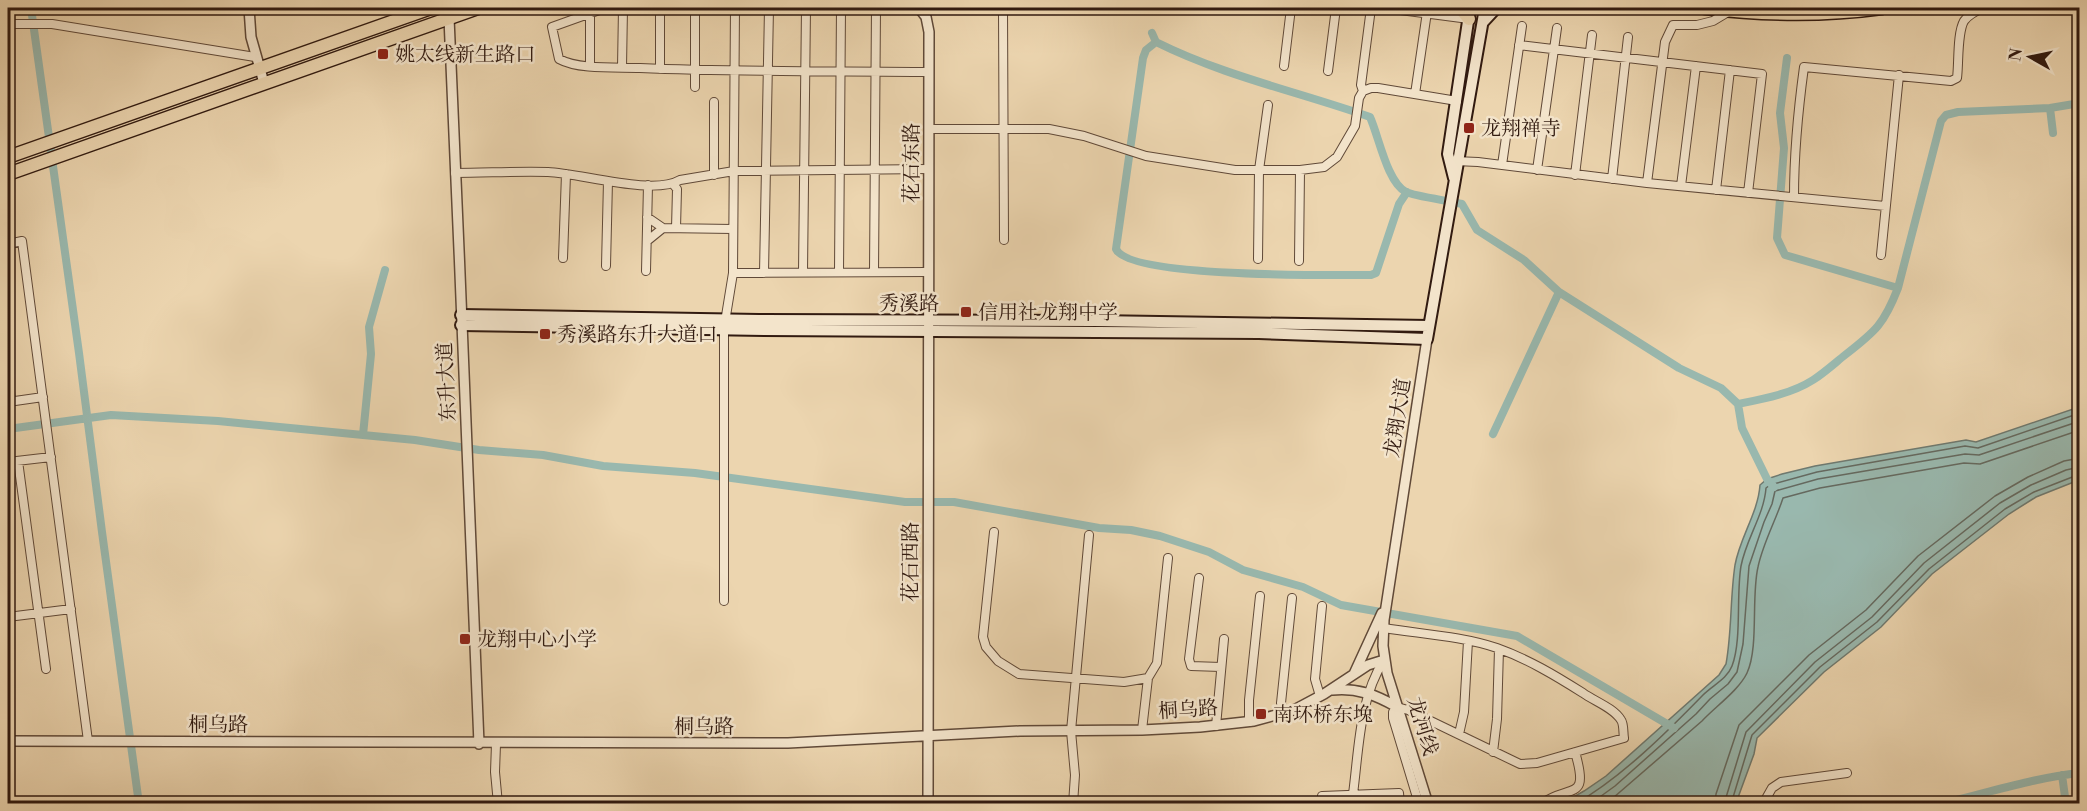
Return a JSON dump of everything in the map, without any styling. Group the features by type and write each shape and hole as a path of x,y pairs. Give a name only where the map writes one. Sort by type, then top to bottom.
{"main road":[{"path":"8,157 257,62 431,8"},
{"path":"8,174 264,83 448,11 478,8"},
{"path":"1461,8 1469,13"},
{"name":"龙翔大道","path":"1427,339 1454,184 1455,161 1485,8"},
{"path":"1483,22 1496,8"},
{"path":"1705,8 1795,13 1882,8"},
{"name":"龙翔大道","path":"1455,161 1449,144 1469,13"},
{"name":"秀溪路","path":"461,320 929,326 1427,339"},
{"name":"秀溪路","path":"929,326 1095,321 1429,326"}],"street":[{"path":"249,8 251,37 264,83"},
{"path":"605,8 552,27 559,59 567,63 590,66 660,69 929,72"},
{"path":"622,67 623,8"},
{"path":"660,8 660,69"},
{"path":"695,8 695,87"},
{"path":"724,601 724,324 733,273 735,8"},
{"path":"764,273 769,8"},
{"path":"802,272 806,8"},
{"path":"839,272 841,8"},
{"path":"874,272 876,8"},
{"name":"花石东路","path":"919,8 926,17 929,32 929,326"},
{"path":"1003,8 1004,240"},
{"path":"1284,66 1291,8"},
{"path":"1328,71 1336,8"},
{"path":"1363,91 1361,85 1371,8"},
{"path":"1385,8 1469,13"},
{"path":"1792,197 1798,111 1804,67 1951,81 1957,78 1960,33 1964,22 1972,13 1983,8"},
{"path":"1647,183 1665,42 1673,25 1697,25 1713,21 1733,9"},
{"name":"东升大道","path":"448,11 469,455 479,744"},
{"path":"1415,94 1427,12"},
{"path":"590,13 590,66"},
{"path":"11,24 50,24 257,62"},
{"path":"1502,165 1522,26"},
{"path":"1538,170 1557,28"},
{"path":"1575,175 1592,35"},
{"path":"1612,179 1628,37"},
{"path":"1519,45 1762,74 1749,193"},
{"path":"1681,186 1696,66"},
{"path":"1716,190 1730,70"},
{"path":"1881,255 1899,75"},
{"path":"929,129 1049,129 1084,136 1146,156 1235,170 1300,170 1324,167 1336,157 1355,126 1359,98 1363,91 1371,88 1457,101"},
{"path":"714,102 714,175"},
{"path":"1258,259 1259,170 1268,105"},
{"path":"1455,161 1647,183 1886,206"},
{"path":"455,173 548,172 661,186 680,180 734,171 929,170"},
{"path":"1299,261 1300,170"},
{"path":"563,258 566,174"},
{"path":"606,266 608,181"},
{"path":"673,184 677,189 676,228"},
{"path":"646,271 648,185"},
{"path":"647,217 663,228 733,229"},
{"path":"647,241 663,228"},
{"path":"8,244 22,241 88,741"},
{"path":"733,273 929,272"},
{"name":"花石西路","path":"928,804 929,326"},
{"name":"龙翔大道","path":"1384,660 1384,624 1427,339"},
{"path":"8,370 9,402 43,397"},
{"path":"8,462 51,457"},
{"path":"18,461 46,669"},
{"path":"994,532 983,637 986,646 998,661 1019,674 1124,682 1148,678"},
{"path":"1073,804 1075,775 1071,731 1089,535"},
{"path":"1142,730 1148,678 1157,663 1168,558"},
{"path":"1198,578 1191,666 1221,667"},
{"path":"1249,722 1249,700 1260,596"},
{"path":"1283,713 1281,703 1292,598"},
{"path":"1353,675 1387,603"},
{"path":"1320,696 1315,679 1322,606"},
{"path":"8,617 71,609"},
{"path":"1329,690 1355,689 1368,693 1460,734 1510,761 1527,765 1624,738 1621,720 1614,713 1525,660 1499,649 1468,641 1384,624"},
{"path":"1216,726 1224,639"},
{"path":"1460,734 1464,712 1468,641"},
{"path":"1493,752 1497,719 1499,649"},
{"path":"8,656 9,671"},
{"path":"1353,794 1362,720 1368,693 1373,678 1384,660"},
{"name":"桐乌路","path":"8,741 788,743 1020,731 1142,730 1216,726 1249,722 1283,713 1320,696 1368,665 1384,660"},
{"name":"龙河线","path":"1384,660 1428,804"},
{"path":"1397,706 1393,712 1393,718 1419,804"},
{"path":"496,744 498,804"},
{"path":"1541,804 1571,791 1580,782 1580,770 1575,752"},
{"path":"1763,804 1772,788 1781,782 1847,773"},
{"path":"1322,796 1399,793 1400,804"}],"water":[{"path":"2079,407 2079,480 2036,497 2009,514 1932,574 1881,627 1824,672 1757,738 1754,754 1736,803 1563,803 1606,776 1719,675 1726,664 1737,555 1756,505 1760,485 1767,479 1815,466 1966,440 1976,442"}],"waterway":[{"path":"31,8 139,804"},
{"path":"1152,33 1156,42 1208,65 1370,117 1384,158 1399,187 1416,195 1462,204 1477,230 1524,260 1559,292 1679,368 1721,388 1738,404 1742,428 1767,479 1774,487"},
{"path":"1156,42 1146,50 1143,58 1116,249 1129,258 1156,265 1234,273 1371,275 1376,273 1399,204 1407,192"},
{"path":"1787,58 1780,113 1784,148 1777,238 1785,255 1898,288"},
{"path":"1738,404 1786,392 1813,380 1878,326 1898,288 1941,121 1946,115 1958,112 2050,108 2080,103"},
{"path":"2050,108 2053,133"},
{"path":"363,435 371,354 369,327 385,270"},
{"path":"1493,434 1559,292"},
{"path":"8,429 111,415 218,421 543,455 603,466 695,473 905,502 954,502 1099,528 1131,530 1160,536 1209,552 1243,570 1303,587 1341,605 1517,636 1674,728"},
{"path":"1939,804 2026,782 2080,773"},
{"path":"2062,775 2066,804"}],"place":[{"name":"姚太线新生路口","path":"383,54"},
{"name":"龙翔禅寺","path":"1469,128"},
{"name":"信用社龙翔中学","path":"966,312"},
{"name":"秀溪路东升大道口","path":"545,334"},
{"name":"龙翔中心小学","path":"465,639"},
{"name":"南环桥东堍","path":"1261,714"}]}
